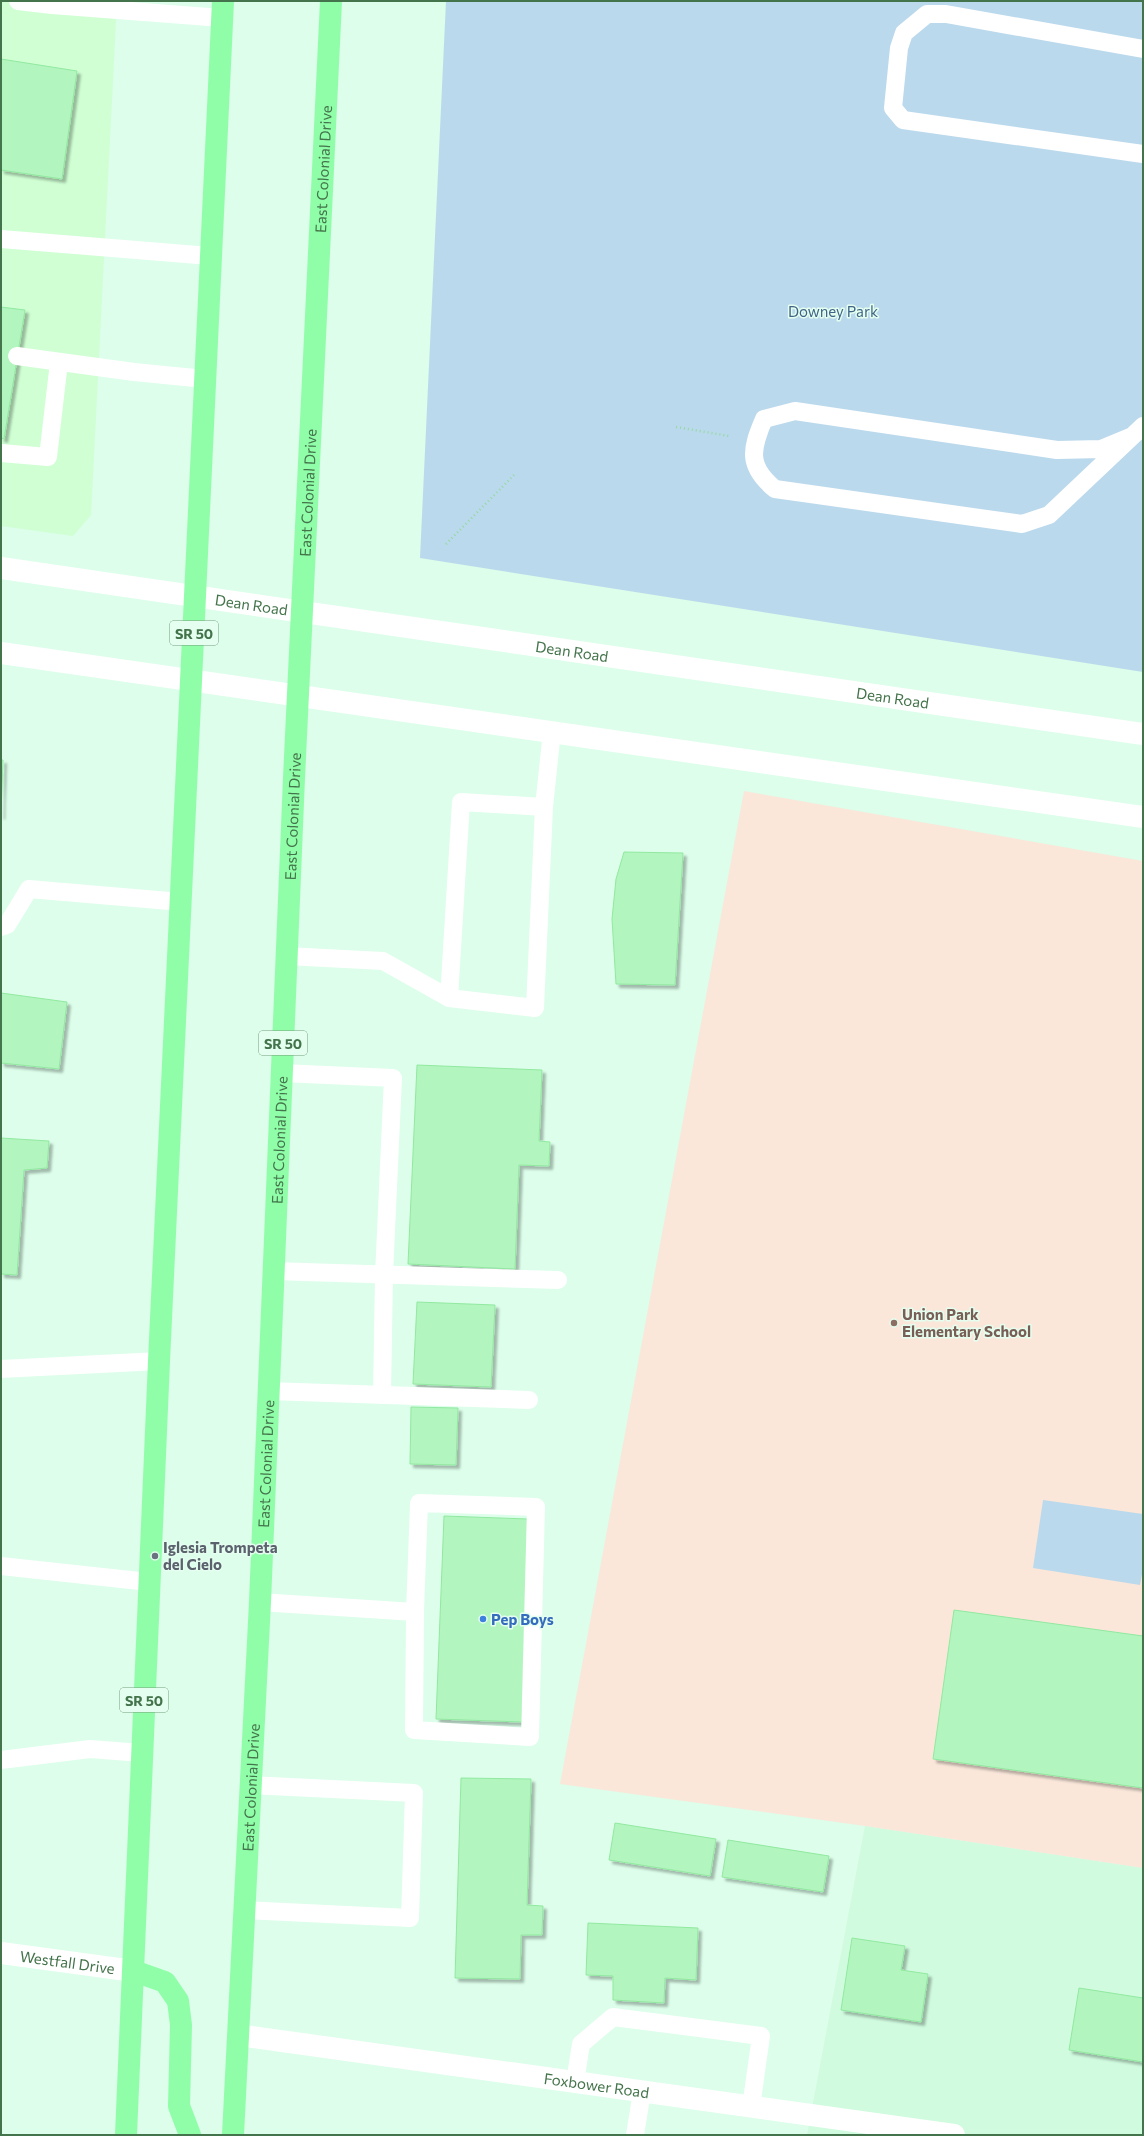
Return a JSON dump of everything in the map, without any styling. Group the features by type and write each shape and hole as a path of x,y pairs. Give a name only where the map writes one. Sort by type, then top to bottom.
{"highway":[{"name":"East Colonial Drive","path":"233,2135 260,1602 273,1271 331,1"},
{"name":"SR 50","path":"126,2135 159,1361 222,10"},
{"path":"134,1971 165,1982 178,2001 181,2025 178,2106 190,2135"}],"main road":[{"name":"Dean Road","path":"1,568 1143,734"},
{"path":"1,653 1143,817"},
{"name":"Westfall Drive","path":"1,1953 134,1971"},
{"name":"Foxbower Road","path":"238,2036 954,2135"}],"lane":[{"path":"18,1 222,10"},
{"path":"1143,49 946,14 927,14 904,33 899,48 893,108 903,120 1143,154"},
{"path":"1,239 210,256"},
{"path":"17,356 205,379"},
{"path":"1,452 48,457 59,362"},
{"path":"795,411 1057,450 1101,449 1136,432 1048,514 1022,524 775,489 764,480 753,461 755,441 764,419 795,411"},
{"path":"287,956 383,961 449,998 535,1008 544,807 552,731"},
{"path":"449,998 461,802 544,807"},
{"path":"1,927 7,925 29,889 181,902"},
{"path":"282,1073 393,1078 384,1275 382,1395"},
{"path":"273,1271 558,1280"},
{"path":"1,1369 159,1361"},
{"path":"268,1391 529,1400"},
{"path":"419,1503 536,1507 530,1737 414,1730 415,1612 419,1503"},
{"path":"1,1566 150,1582"},
{"path":"260,1602 415,1612"},
{"path":"1,1760 90,1749 142,1753"},
{"path":"244,1910 410,1918 414,1793 251,1785"},
{"path":"575,2082 581,2044 613,2017 760,2036 751,2107"},
{"path":"635,2135 642,2092"}],"path":[{"path":"676,427 755,441"},
{"path":"446,544 514,476"}],"shaded area":[{"path":"1,1 117,1 91,515 73,536 1,526"},
{"name":"Union Park Elementary School","path":"744,791 1143,861 1143,1868 865,1826 560,1784"},
{"path":"865,1826 1143,1868 1143,2135 807,2135"}],"green space":[{"name":"Downey Park","path":"446,1 1143,1 1143,672 420,558"},
{"path":"1043,1500 1143,1514 1143,1569 1140,1585 1033,1568"}],"building":[{"path":"1,59 77,71 62,179 1,170"},
{"path":"1,307 25,310 4,439 1,438"},
{"path":"1,760 3,760 1,816"},
{"path":"624,852 683,853 675,985 616,984 612,919 616,879"},
{"path":"1,993 67,1002 59,1069 1,1063"},
{"path":"417,1065 542,1070 539,1141 550,1142 549,1166 519,1165 515,1269 408,1264"},
{"path":"1,1138 49,1141 47,1168 24,1170 17,1275 1,1274"},
{"path":"417,1302 495,1305 491,1387 413,1384"},
{"path":"411,1407 458,1408 456,1465 410,1464"},
{"name":"Pep Boys","path":"444,1516 528,1519 522,1722 436,1719"},
{"path":"954,1610 1143,1636 1143,1788 933,1759"},
{"path":"461,1778 531,1779 527,1905 543,1906 542,1935 521,1935 520,1979 455,1978"},
{"path":"615,1823 716,1839 710,1876 609,1860"},
{"path":"728,1840 829,1856 823,1892 722,1877"},
{"path":"588,1923 698,1928 696,1980 665,1978 664,2003 613,2000 613,1976 586,1975"},
{"path":"852,1938 905,1946 901,1970 928,1974 921,2022 841,2010"},
{"path":"1079,1988 1143,1998 1143,2062 1069,2050"}],"place":[{"name":"Union Park Elementary School","path":"894,1323"},
{"name":"Iglesia Trompeta del Cielo","path":"155,1556"},
{"name":"Pep Boys","path":"483,1619"}]}
